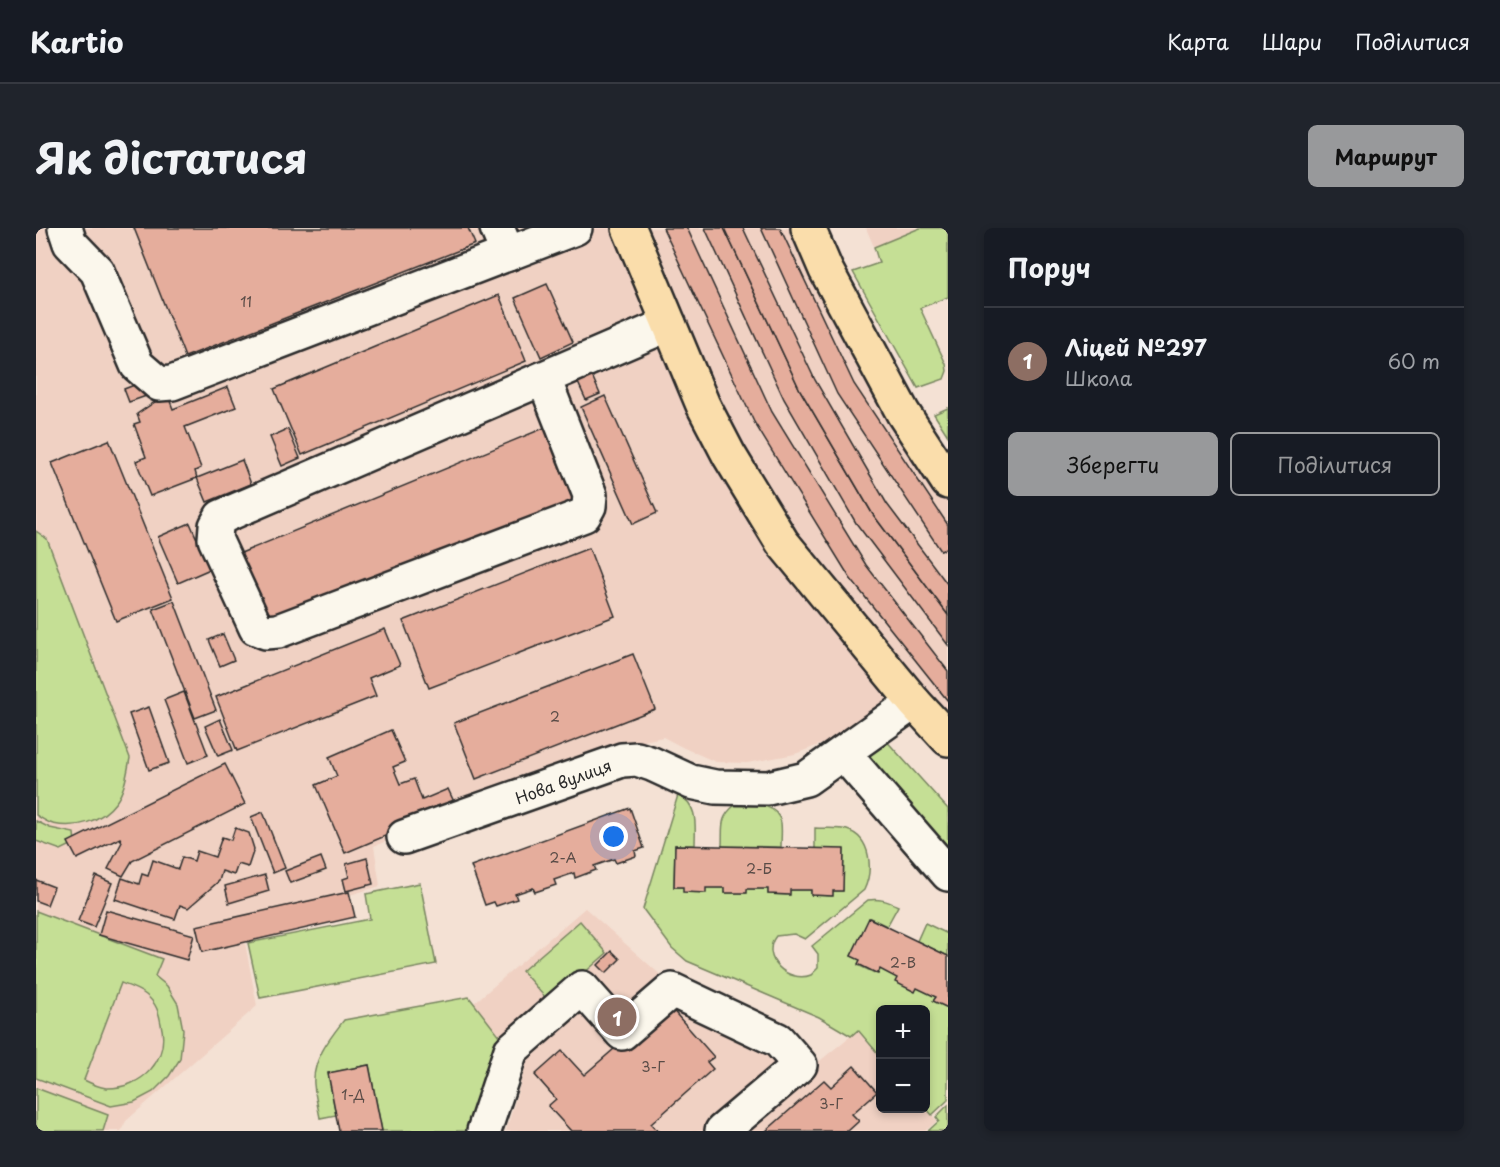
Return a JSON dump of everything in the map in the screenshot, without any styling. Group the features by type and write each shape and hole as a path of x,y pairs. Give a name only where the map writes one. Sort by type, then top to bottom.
{"main road":[{"path":"629,228 703,405 729,455 782,542 914,702 948,739"},
{"path":"810,229 826,270 903,413 948,482"}],"lane":[{"path":"65,228 70,243 97,271 137,365 159,384 172,383 502,241 575,228"},
{"path":"544,378 590,495 589,506 584,515 278,631 266,632 256,628 215,539 216,526 221,517 669,324"},
{"name":"Нова вулиця","path":"404,837 622,760 637,759 691,782 716,787 768,788 806,779 914,702"},
{"path":"843,753 948,874"},
{"path":"484,1131 511,1050 582,988 622,1033 672,990 778,1040 800,1065 722,1131"}],"shaded area":[{"path":"36,228 613,228 683,392 767,554 888,694 886,704 840,737 795,754 747,763 716,762 663,737 639,742 374,846 380,886 242,927 257,1006 126,1121 121,1131 36,1131"},
{"path":"641,228 798,228 948,497 948,718 796,538 739,445"},
{"path":"866,228 920,228 874,247"},
{"path":"585,908 664,978 816,1064 858,1030 876,1051 876,1113 930,1113 937,1121 925,1131 506,1131 525,1068 474,1003"}],"green space":[{"path":"920,228 948,228 948,297 920,308 946,364 947,371 944,379 918,388 853,272 879,263 874,247"},
{"path":"948,408 948,436 934,414"},
{"path":"36,531 47,539 130,758 124,787 116,802 103,815 79,825 53,824 36,815"},
{"path":"883,737 948,809 948,856 861,758"},
{"path":"678,795 690,804 693,810 695,845 675,845 674,887 725,888 725,893 746,893 747,889 768,889 768,894 789,895 790,890 811,890 811,895 832,896 833,891 843,891 844,850 815,849 815,828 847,830 855,834 866,847 868,856 869,874 864,890 805,939 794,934 776,936 771,953 779,967 786,972 802,977 811,975 818,968 818,954 812,946 868,900 883,900 898,906 887,926 870,918 851,956 860,960 858,965 877,974 880,969 936,997 934,1001 948,1008 948,1100 932,1115 930,1113 930,1005 876,1005 876,1051 858,1030 851,1036 819,1017 687,961 672,948 643,909"},
{"path":"735,805 756,805 774,811 781,823 781,847 722,846 724,819"},
{"path":"36,821 50,828 74,833 75,843 61,850 36,841"},
{"path":"420,883 436,964 260,998 248,943 370,919 366,894"},
{"path":"36,911 162,959 155,976 167,986 178,1004 183,1030 180,1059 169,1076 153,1092 134,1102 111,1106 36,1078","holes":["121,983 144,993 155,1005 163,1037 157,1060 142,1078 119,1087 106,1088 84,1080"]},
{"path":"580,921 607,953 550,1003 522,971"},
{"path":"925,923 948,934 948,956 917,941"},
{"path":"469,997 503,1041 474,1131 382,1131 369,1065 328,1073 336,1115 320,1118 314,1084 316,1066 323,1050 344,1020"},
{"path":"36,1088 108,1115 103,1131 36,1131"},
{"path":"948,1105 948,1131 928,1131 939,1121 936,1117"}],"building":[{"path":"134,228 468,228 475,244 185,357"},
{"path":"663,228 687,228 772,412 866,565 948,671 948,701 850,578 754,422"},
{"path":"705,228 724,228 800,390 872,513 948,615 948,645 856,523 784,399"},
{"path":"724,228 743,228 815,380 887,504 948,585 948,615 872,513 800,390"},
{"path":"761,228 780,228 854,384 948,525 948,547 941,551 837,394"},
{"path":"547,284 573,342 541,357 515,298"},
{"path":"499,295 526,361 302,455 274,389"},
{"path":"589,369 600,394 586,400 575,376"},
{"path":"150,379 155,393 129,402 124,389"},
{"path":"228,387 236,407 185,427 201,468 195,471 197,478 150,496 136,461 146,457 134,424 140,422 137,414 168,396 173,409"},
{"path":"605,396 657,513 633,524 581,407"},
{"path":"549,426 580,502 273,626 241,553"},
{"path":"288,429 300,458 282,466 270,437"},
{"path":"109,440 173,598 116,621 52,463"},
{"path":"242,460 251,484 207,502 197,478"},
{"path":"190,523 210,569 178,583 158,537"},
{"path":"589,548 615,616 429,688 403,621"},
{"path":"174,601 216,710 195,718 153,609"},
{"path":"385,629 400,665 369,678 376,696 237,751 216,697"},
{"path":"223,634 234,660 220,666 209,640"},
{"path":"633,654 655,709 476,779 454,723"},
{"path":"184,692 208,755 188,763 164,700"},
{"path":"149,707 169,763 149,770 129,714"},
{"path":"220,719 233,750 218,756 205,726"},
{"path":"391,730 405,762 393,767 400,784 414,779 422,800 448,789 456,806 345,853 316,785 337,776 329,757"},
{"path":"225,764 245,804 132,861 123,876 108,869 122,842 120,838 77,859 68,842"},
{"path":"630,808 644,848 635,851 636,856 616,863 614,859 594,866 596,870 575,878 574,873 554,880 556,885 535,892 533,888 515,894 517,899 496,906 494,902 485,905 471,866"},
{"path":"263,812 285,868 273,873 251,817"},
{"path":"235,828 249,833 254,849 248,867 238,864 234,875 222,871 219,881 188,908 180,905 175,919 115,899 122,878 139,884 142,874 148,876 153,860 178,869 182,857 194,861 197,851 215,857 222,837 231,840"},
{"path":"675,845 844,849 843,891 833,891 833,896 811,895 811,890 790,890 790,895 768,894 768,889 747,889 747,893 725,893 725,888 706,888 706,893 683,892 683,887 674,887"},
{"path":"321,857 326,870 290,883 285,871"},
{"path":"367,858 373,884 346,891 343,879 349,877 346,864"},
{"path":"265,875 269,891 229,903 225,886"},
{"path":"96,876 112,883 94,927 78,921"},
{"path":"36,880 54,887 47,905 36,901"},
{"path":"349,892 355,917 202,952 196,926"},
{"path":"106,910 194,935 187,960 99,935"},
{"path":"869,918 948,956 948,1008 933,1001 936,997 917,988 915,992 895,982 897,978 880,969 878,974 858,964 860,960 851,956"},
{"path":"612,951 620,959 606,973 598,965"},
{"path":"670,1007 714,1057 707,1062 713,1069 651,1124 658,1131 571,1131 548,1106 556,1099 535,1075 562,1051 584,1075 659,1010"},
{"path":"369,1065 382,1131 339,1131 328,1073"},
{"path":"854,1066 876,1091 852,1114 859,1121 848,1131 766,1131 824,1080 831,1087"}],"place":[{"name":"Ліцей №297","path":"617,1017"}]}
